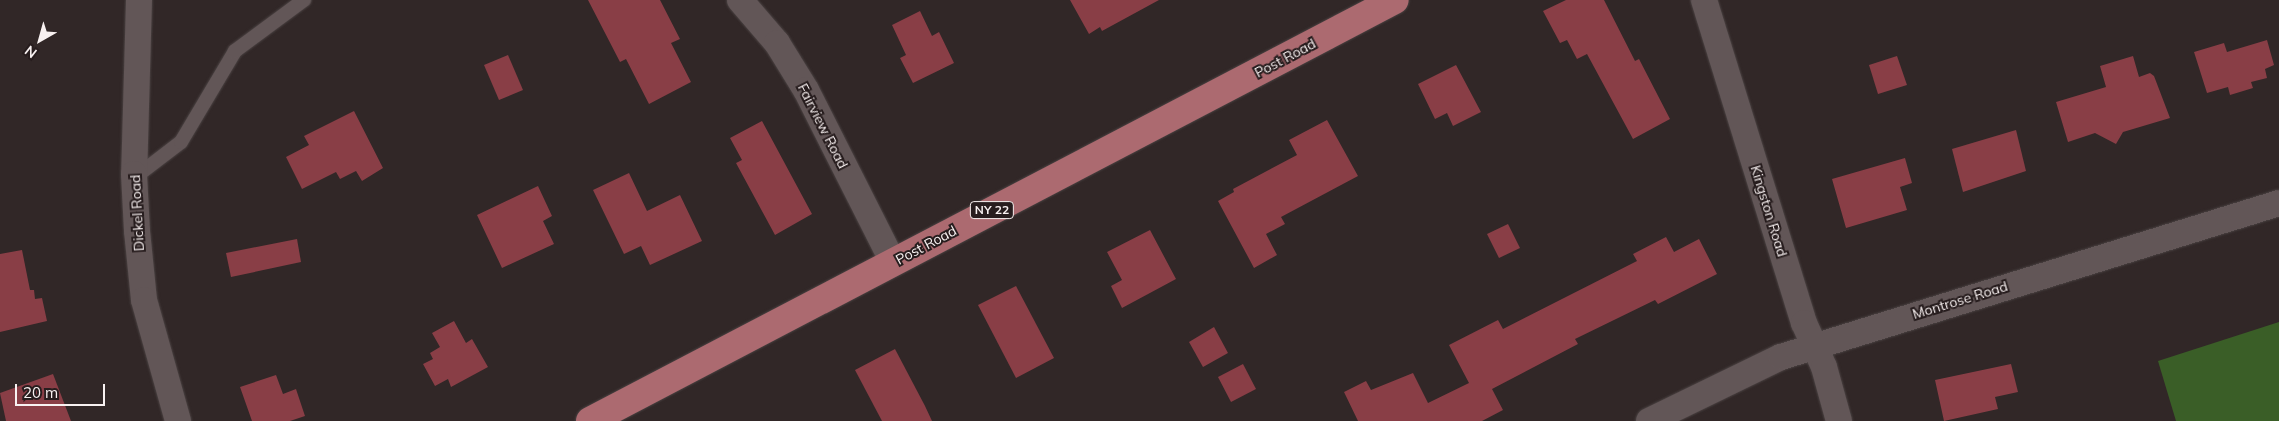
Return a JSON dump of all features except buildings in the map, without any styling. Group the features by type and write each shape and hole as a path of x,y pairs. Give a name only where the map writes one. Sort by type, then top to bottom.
{"main road":[{"name":"Post Road","path":"590,421 1395,0"}],"street":[{"name":"Dickel Road","path":"139,0 134,178 144,300 178,421"},
{"name":"Fairview Road","path":"740,0 777,43 806,90 893,262"},
{"name":"Kingston Road","path":"1704,0 1804,323 1824,367 1839,421"},
{"name":"Montrose Road","path":"1649,421 1781,358 1814,346 2279,203"}],"lane":[{"path":"134,178 181,142 235,51 304,0"}],"green space":[{"path":"2279,322 2279,421 2176,421 2158,361"}]}
